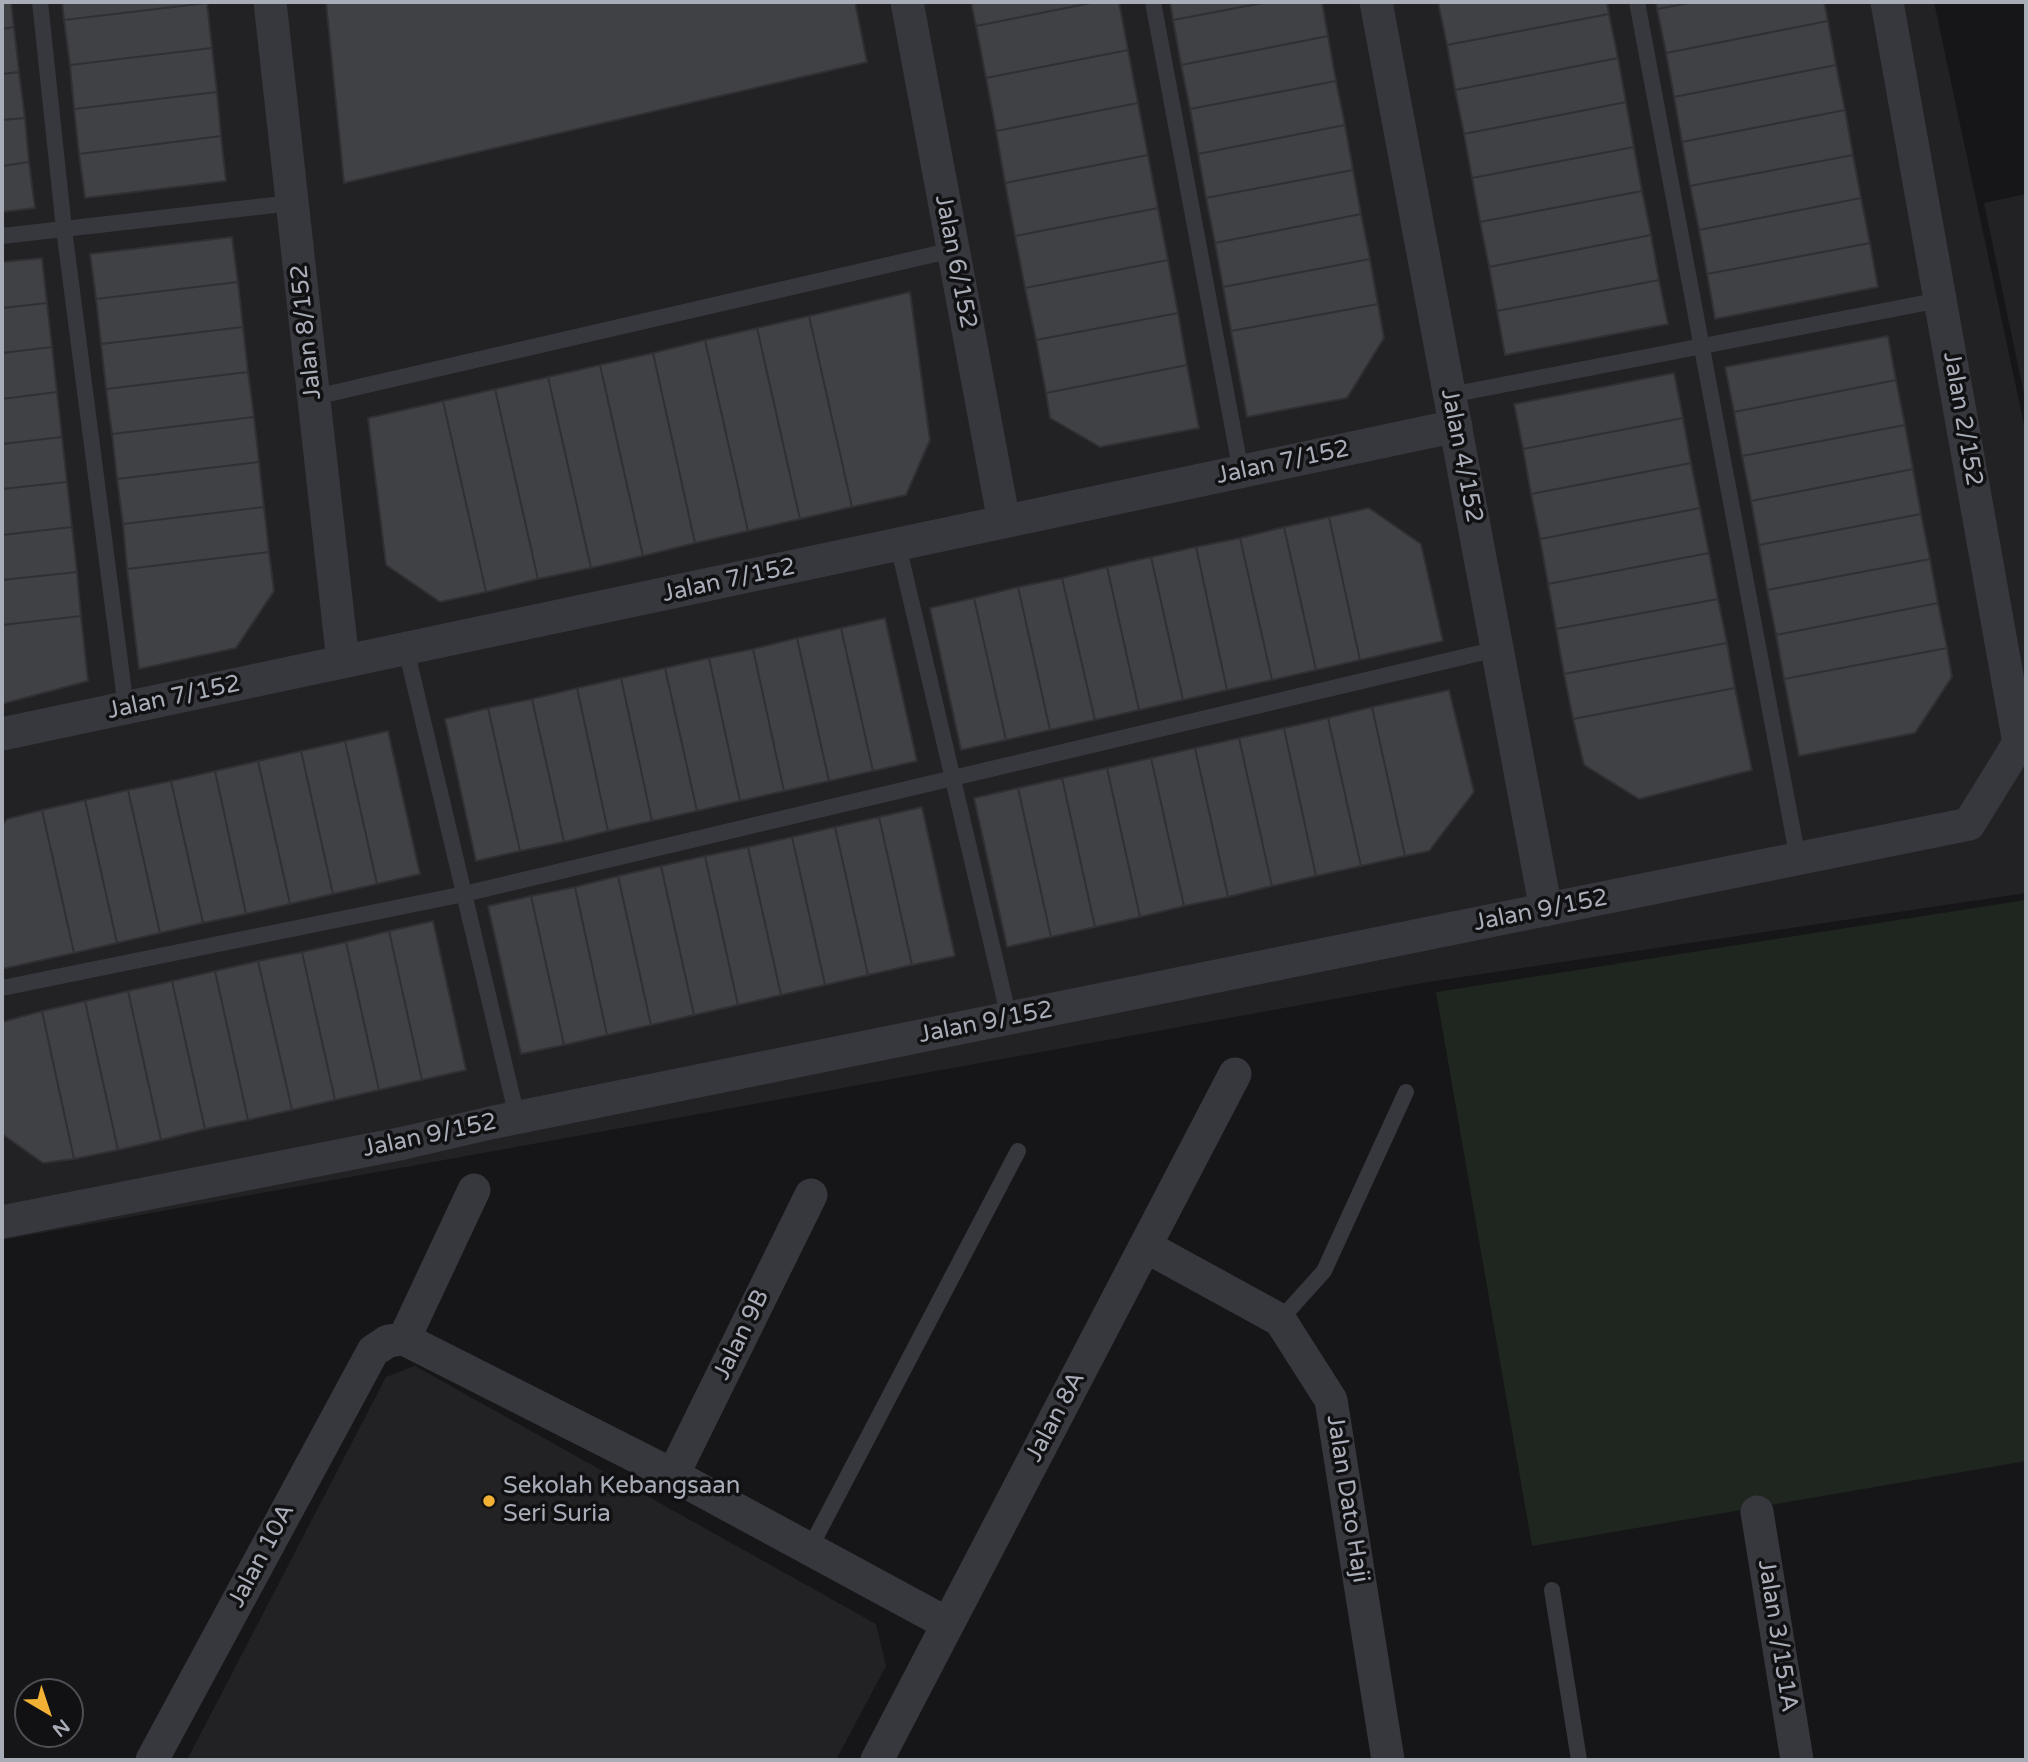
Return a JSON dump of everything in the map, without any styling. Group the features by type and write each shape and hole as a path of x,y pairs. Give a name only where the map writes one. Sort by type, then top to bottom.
{"street":[{"name":"Jalan 8/152","path":"270,2 343,662"},
{"name":"Jalan 6/152","path":"907,2 1004,522"},
{"name":"Jalan 4/152","path":"1376,2 1546,910"},
{"name":"Jalan 2/152","path":"1887,2 2019,743 1969,824"},
{"name":"Jalan 7/152","path":"2,734 1241,472 1453,411"},
{"name":"Jalan 9/152","path":"2,1222 404,1143 517,1117 1969,824"},
{"name":"Jalan 8A","path":"877,1760 1234,1074"},
{"path":"474,1190 404,1339 673,1475 948,1623"},
{"name":"Jalan 9B","path":"673,1475 811,1195"},
{"name":"Jalan Dato Haji","path":"1145,1247 1280,1320 1331,1400 1388,1760"},
{"name":"Jalan 10A","path":"152,1760 373,1351 388,1341 404,1339"},
{"name":"Jalan 3/151A","path":"1757,1512 1797,1760"}],"lane":[{"path":"40,2 64,229 126,708"},
{"path":"1153,2 1241,472"},
{"path":"1637,2 1798,859"},
{"path":"2,236 292,203"},
{"path":"314,397 953,250"},
{"path":"1453,411 1702,346 1940,300"},
{"path":"898,545 1009,1018"},
{"path":"406,649 517,1117"},
{"path":"2,988 464,894 1497,649"},
{"path":"1280,1320 1324,1271 1406,1092"},
{"path":"810,1548 1018,1151"},
{"path":"1552,1590 1579,1760"}],"shaded area":[{"path":"2,2 1934,2 2026,434 2026,893 1428,982 2,1240"},
{"path":"2026,194 2026,404 1984,203"},
{"path":"2026,900 2026,1461 1532,1546 1436,992"},
{"name":"Sekolah Kebangsaan Seri Suria","path":"415,1366 876,1624 886,1666 836,1760 187,1760 386,1377"}],"building":[{"path":"2,2 11,2 14,27 2,29"},
{"path":"62,2 206,2 207,3 64,20"},
{"path":"326,2 855,2 867,62 344,183"},
{"path":"971,2 1096,2 976,26"},
{"path":"1096,2 1119,2 1128,50 986,78 976,26"},
{"path":"1170,2 1268,2 1173,20"},
{"path":"1268,2 1322,2 1328,36 1181,65 1173,20"},
{"path":"1438,2 1607,2 1609,14 1447,45"},
{"path":"1656,2 1695,2 1657,9"},
{"path":"1695,2 1824,2 1828,21 1666,53 1657,9"},
{"path":"207,3 212,48 70,65 64,20"},
{"path":"1609,14 1618,58 1455,90 1447,45"},
{"path":"1828,21 1836,65 1674,97 1666,53"},
{"path":"14,27 19,72 2,74 2,29"},
{"path":"1328,36 1336,81 1190,109 1181,65"},
{"path":"212,48 217,92 74,109 70,65"},
{"path":"1128,50 1138,103 996,131 986,78"},
{"path":"1618,58 1626,102 1464,134 1455,90"},
{"path":"1836,65 1845,110 1682,142 1674,97"},
{"path":"19,72 25,118 2,120 2,74"},
{"path":"1336,81 1345,125 1198,154 1190,109"},
{"path":"217,92 221,136 79,154 74,109"},
{"path":"1626,102 1634,147 1472,178 1464,134"},
{"path":"1138,103 1148,155 1005,183 996,131"},
{"path":"1845,110 1853,155 1690,186 1682,142"},
{"path":"25,118 29,162 2,166 2,120"},
{"path":"1345,125 1353,170 1206,198 1198,154"},
{"path":"221,136 226,181 85,198 79,154"},
{"path":"1634,147 1642,191 1480,222 1472,178"},
{"path":"1148,155 1158,208 1015,236 1005,183"},
{"path":"1853,155 1861,198 1699,230 1690,186"},
{"path":"29,162 35,208 2,212 2,166"},
{"path":"1353,170 1361,214 1215,243 1206,198"},
{"path":"1642,191 1651,235 1489,267 1480,222"},
{"path":"1861,198 1870,243 1707,274 1699,230"},
{"path":"1158,208 1168,260 1025,288 1015,236"},
{"path":"1361,214 1370,259 1223,287 1215,243"},
{"path":"1651,235 1659,280 1497,311 1489,267"},
{"path":"232,237 238,282 96,299 90,254"},
{"path":"1870,243 1878,287 1715,319 1707,274"},
{"path":"42,258 47,303 2,308 2,262"},
{"path":"1370,259 1378,304 1231,331 1223,287"},
{"path":"1168,260 1178,313 1036,340 1025,288"},
{"path":"1659,280 1668,324 1505,355 1497,311"},
{"path":"238,282 243,327 101,344 96,299"},
{"path":"910,292 930,440 906,495 852,507 809,316"},
{"path":"47,303 52,347 2,353 2,308"},
{"path":"1378,304 1384,338 1347,398 1247,417 1231,331"},
{"path":"1178,313 1187,365 1046,393 1036,340"},
{"path":"809,316 852,507 800,519 757,328"},
{"path":"243,327 248,372 106,389 101,344"},
{"path":"757,328 800,519 748,531 705,340"},
{"path":"1888,336 1896,380 1734,412 1725,367"},
{"path":"705,340 748,531 695,543 653,353"},
{"path":"52,347 57,392 2,399 2,353"},
{"path":"653,353 695,543 643,556 600,365"},
{"path":"600,365 643,556 591,568 548,377"},
{"path":"1187,365 1199,428 1100,447 1050,418 1046,393"},
{"path":"248,372 254,417 112,434 106,389"},
{"path":"1674,373 1683,418 1523,449 1514,404"},
{"path":"548,377 591,568 538,579 495,389"},
{"path":"1896,380 1905,425 1742,456 1734,412"},
{"path":"495,389 538,579 486,592 443,401"},
{"path":"57,392 62,437 2,444 2,399"},
{"path":"443,401 486,592 440,602 386,565 368,418"},
{"path":"254,417 259,462 117,479 112,434"},
{"path":"1683,418 1691,463 1531,494 1523,449"},
{"path":"1905,425 1913,469 1751,501 1742,456"},
{"path":"62,437 67,482 2,489 2,444"},
{"path":"259,462 264,507 123,524 117,479"},
{"path":"1691,463 1700,508 1540,539 1531,494"},
{"path":"1913,469 1921,514 1759,545 1751,501"},
{"path":"67,482 72,527 2,535 2,489"},
{"path":"264,507 269,552 127,569 123,524"},
{"path":"1369,508 1421,544 1443,641 1360,660 1329,517"},
{"path":"1700,508 1709,553 1548,584 1540,539"},
{"path":"1921,514 1930,559 1767,590 1759,545"},
{"path":"1329,517 1360,660 1316,670 1284,527"},
{"path":"72,527 77,572 2,580 2,535"},
{"path":"1284,527 1316,670 1272,680 1240,538"},
{"path":"1240,538 1272,680 1227,690 1196,547"},
{"path":"1196,547 1227,690 1183,700 1151,557"},
{"path":"269,552 274,591 236,648 139,669 127,569"},
{"path":"1709,553 1718,599 1556,629 1548,584"},
{"path":"1151,557 1183,700 1139,710 1107,567"},
{"path":"1930,559 1938,603 1776,635 1767,590"},
{"path":"1107,567 1139,710 1095,720 1062,578"},
{"path":"77,572 81,616 2,625 2,580"},
{"path":"1062,578 1095,720 1050,730 1018,587"},
{"path":"1018,587 1050,730 1006,740 974,598"},
{"path":"974,598 1006,740 961,750 930,608"},
{"path":"1718,599 1727,643 1564,674 1556,629"},
{"path":"1938,603 1947,648 1784,679 1776,635"},
{"path":"81,616 88,681 2,704 2,625"},
{"path":"885,618 917,761 873,771 841,628"},
{"path":"841,628 873,771 829,781 797,638"},
{"path":"797,638 829,781 784,791 753,649"},
{"path":"1727,643 1735,688 1573,719 1564,674"},
{"path":"1947,648 1952,677 1915,733 1799,756 1784,679"},
{"path":"753,649 784,791 740,801 709,658"},
{"path":"709,658 740,801 697,811 665,668"},
{"path":"665,668 697,811 652,821 621,678"},
{"path":"621,678 652,821 608,831 577,688"},
{"path":"577,688 608,831 564,842 532,699"},
{"path":"1735,688 1752,770 1639,799 1584,765 1573,719"},
{"path":"1449,690 1474,792 1429,851 1405,856 1372,707"},
{"path":"532,699 564,842 520,851 488,708"},
{"path":"1372,707 1405,856 1361,866 1328,718"},
{"path":"488,708 520,851 476,861 445,719"},
{"path":"1328,718 1361,866 1316,876 1284,728"},
{"path":"1284,728 1316,876 1272,886 1239,738"},
{"path":"388,731 420,874 377,884 345,741"},
{"path":"1239,738 1272,886 1228,897 1195,748"},
{"path":"345,741 377,884 333,894 301,751"},
{"path":"1195,748 1228,897 1184,906 1151,758"},
{"path":"301,751 333,894 290,904 258,761"},
{"path":"1151,758 1184,906 1140,917 1107,768"},
{"path":"258,761 290,904 246,914 215,771"},
{"path":"1107,768 1140,917 1095,927 1062,778"},
{"path":"215,771 246,914 203,923 171,781"},
{"path":"1062,778 1095,927 1051,937 1018,788"},
{"path":"171,781 203,923 160,933 128,790"},
{"path":"1018,788 1051,937 1007,947 974,798"},
{"path":"128,790 160,933 117,943 85,800"},
{"path":"85,800 117,943 74,953 42,810"},
{"path":"922,807 955,956 912,965 879,817"},
{"path":"42,810 74,953 2,969 2,825 7,819"},
{"path":"879,817 912,965 868,975 835,827"},
{"path":"835,827 868,975 825,985 792,837"},
{"path":"792,837 825,985 781,995 748,847"},
{"path":"748,847 781,995 738,1005 705,856"},
{"path":"705,856 738,1005 694,1015 661,866"},
{"path":"661,866 694,1015 651,1025 618,876"},
{"path":"618,876 651,1025 607,1035 575,887"},
{"path":"575,887 607,1035 564,1045 531,896"},
{"path":"531,896 564,1045 521,1054 488,906"},
{"path":"433,921 466,1070 422,1080 389,931"},
{"path":"389,931 422,1080 379,1090 346,942"},
{"path":"346,942 379,1090 335,1100 302,952"},
{"path":"302,952 335,1100 292,1110 258,961"},
{"path":"258,961 292,1110 248,1120 215,971"},
{"path":"215,971 248,1120 205,1129 172,981"},
{"path":"172,981 205,1129 161,1140 128,991"},
{"path":"128,991 161,1140 118,1150 85,1001"},
{"path":"85,1001 118,1150 74,1159 42,1011"},
{"path":"42,1011 74,1159 43,1163 2,1134 2,1022"}],"place":[{"name":"Sekolah Kebangsaan Seri Suria","path":"489,1501"}]}
